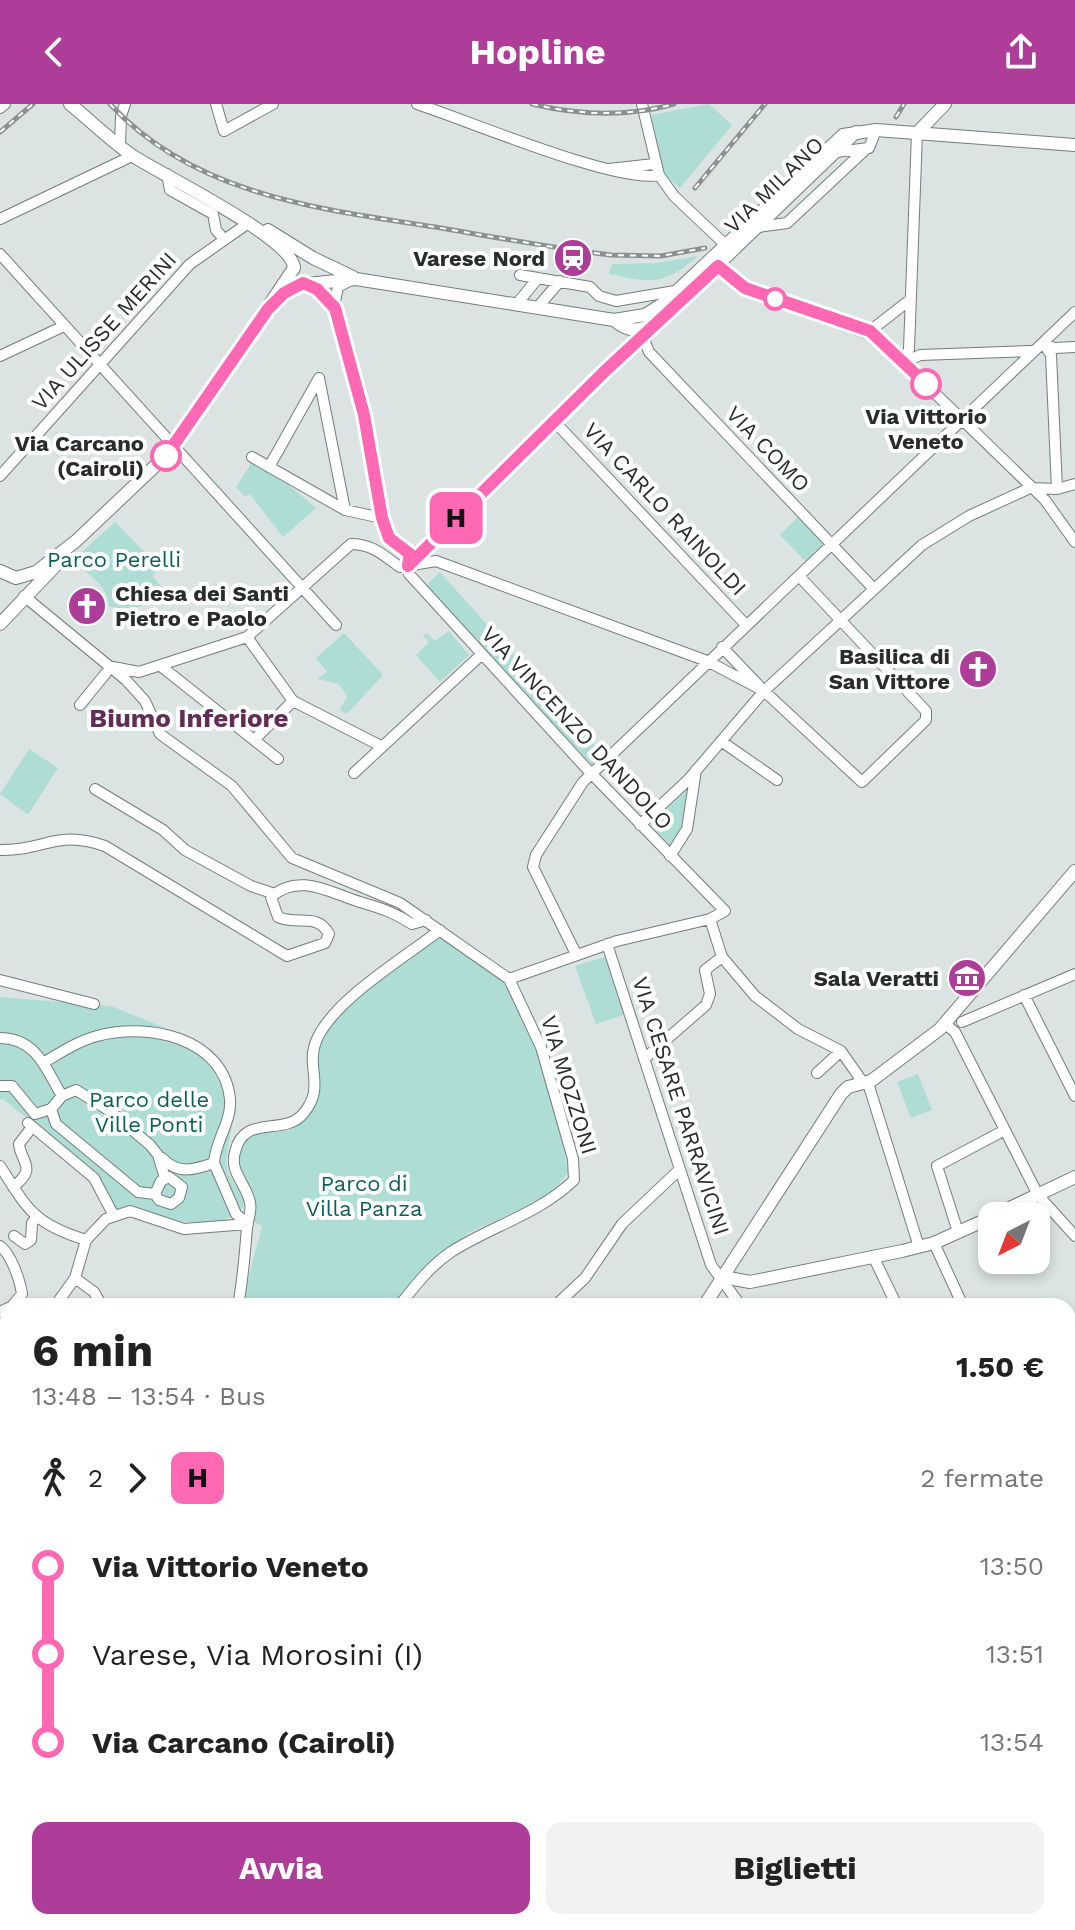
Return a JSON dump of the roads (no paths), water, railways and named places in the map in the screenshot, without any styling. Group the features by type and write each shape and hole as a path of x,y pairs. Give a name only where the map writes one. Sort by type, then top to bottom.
{"main road":[{"path":"5,614 27,587 173,449 268,309 294,264 291,250 231,205 132,156 70,104"},
{"path":"917,133 945,104"},
{"name":"VIA MILANO","path":"659,321 836,139 856,132 876,130 1075,145"},
{"name":"VIA MILANO","path":"729,248 758,227 856,132"},
{"path":"189,186 291,250 356,279"},
{"name":"VIA MILANO","path":"614,320 645,315 715,262"},
{"path":"268,309 284,293 303,283 356,279 614,320 626,329 638,331 659,321"},
{"path":"0,571 27,587"},
{"path":"709,1298 848,1087 865,1083 903,1059 953,1020 1075,871"},
{"path":"1023,1202 1075,1177"},
{"path":"723,1277 750,1282 919,1247 978,1223"}],"street":[{"path":"0,108 5,104"},
{"path":"120,145 121,116 125,104"},
{"path":"216,104 224,131 273,104"},
{"path":"417,104 609,169 640,177 659,175"},
{"path":"642,104 659,175 674,196 729,248"},
{"path":"758,227 787,223 873,142 876,130"},
{"path":"904,363 909,349 917,133"},
{"path":"836,152 867,148"},
{"path":"0,219 132,156"},
{"path":"609,169 654,164"},
{"path":"167,174 170,190 213,214 216,230 224,239"},
{"name":"VIA ULISSE MERINI","path":"0,476 190,264 247,224"},
{"path":"0,254 173,449 336,625"},
{"path":"715,262 745,288 870,331 1050,507 1075,542"},
{"path":"520,275 590,287 599,296 616,301 669,295 680,288"},
{"path":"252,457 345,510 382,518 364,415 334,306 338,287 356,279"},
{"path":"526,307 549,279"},
{"path":"526,307 549,279"},
{"path":"303,283 317,289 334,306"},
{"path":"870,331 911,299"},
{"path":"614,320 616,301"},
{"path":"576,954 534,874 534,862 592,774 1075,312"},
{"name":"VIA MILANO","path":"408,566 659,321"},
{"path":"0,356 64,326"},
{"name":"VIA COMO","path":"648,331 645,342 649,352 874,589"},
{"path":"1043,343 1054,348 1075,347"},
{"path":"1043,343 1051,355 1057,489 1050,507"},
{"path":"904,363 920,355 1031,351"},
{"path":"269,467 319,378 345,510"},
{"name":"VIA CARLO RAINOLDI","path":"554,421 746,625"},
{"path":"640,825 696,770 764,691 922,545 969,516 1030,488 1057,489 1075,484"},
{"name":"VIA VINCENZO DANDOLO","path":"382,518 389,538 410,554 409,574 421,590 640,825 725,911 710,919"},
{"path":"109,669 139,672 162,667 247,637 351,544 369,545 400,567 436,561 707,661 764,691"},
{"path":"722,647 764,691 862,782 926,720 926,711 799,576"},
{"path":"27,587 109,669 137,691 160,734 232,786 292,858 400,903 509,979 607,944 710,919 722,957 759,999 798,1029 841,1051 865,1083 919,1247"},
{"path":"247,637 293,701 379,749"},
{"path":"354,773 481,655"},
{"path":"162,667 278,759"},
{"path":"80,705 109,669"},
{"path":"258,741 293,701"},
{"path":"721,741 777,780"},
{"path":"670,856 680,845 687,829 696,770"},
{"path":"95,789 163,830 185,850 251,886 275,894"},
{"path":"0,850 28,850 61,837 86,839 105,846 234,920 287,956 325,943 329,934 324,925 314,920 287,921 278,917 272,909 271,897 281,888 303,885 327,888 359,902 388,908 412,924 426,920"},
{"path":"239,1298 251,1205 234,1171 237,1144 250,1129 266,1124 285,1125 300,1117 313,1100 317,1080 311,1056 317,1037 351,999 440,930"},
{"name":"VIA CESARE PARRAVICINI","path":"607,944 711,1265 736,1298"},
{"path":"644,1059 706,1005 710,994 705,970 722,957"},
{"path":"1075,974 953,1020 955,1032 1038,1195 1075,1236"},
{"name":"VIA MOZZONI","path":"406,1298 431,1267 451,1252 548,1202 574,1180 573,1159 541,1047 509,979"},
{"path":"0,980 94,1004"},
{"path":"1024,995 1075,1096"},
{"path":"43,1063 84,1041 120,1032 144,1032 191,1042 217,1067 230,1098 229,1116 214,1163 236,1214 248,1224"},
{"path":"0,1038 22,1040 43,1063 62,1096"},
{"path":"817,1073 841,1051"},
{"path":"0,1086 12,1086 35,1114 51,1109 70,1091 82,1092 99,1107 110,1111 176,1170 188,1171 214,1163"},
{"path":"51,1109 56,1124 115,1175 138,1192 155,1194 171,1204 179,1198 179,1182 175,1178 165,1178"},
{"path":"13,1187 25,1176 28,1166 18,1147 30,1125 94,1178 114,1216"},
{"path":"958,1232 937,1166 1005,1130"},
{"path":"155,1194 165,1178 158,1155"},
{"path":"0,1166 39,1220 58,1232 86,1240"},
{"path":"564,1298 585,1278 622,1224 680,1169"},
{"path":"61,1298 75,1278 86,1240 106,1219 130,1211 184,1229 248,1224"},
{"path":"14,1236 20,1243 31,1240 39,1220"},
{"path":"934,1243 959,1298"},
{"path":"0,1246 5,1250 21,1287 22,1294 18,1298"},
{"path":"873,1256 893,1298"},
{"path":"75,1278 97,1298"}],"railway":[{"path":"0,132 33,104"},
{"path":"110,104 143,135 180,159 219,178 303,204 611,255 661,256 705,248"},
{"path":"532,104 603,113 639,111 674,104"},
{"path":"695,188 765,104"},
{"path":"896,117 904,104"}],"place":[{"name":"Varese Nord","path":"573,258"},
{"name":"Via Vittorio Veneto","path":"926,384"},
{"name":"Via Carcano (Cairoli)","path":"166,456"},
{"name":"Chiesa dei Santi Pietro e Paolo","path":"87,606"},
{"name":"Basilica di San Vittore","path":"978,669"},
{"name":"Sala Veratti","path":"967,978"}],"district":[{"name":"Biumo Inferiore","path":"189,718"}],"park label":[{"name":"Parco Perelli","path":"114,559"},
{"name":"Parco delle Ville Ponti","path":"149,1112"},
{"name":"Parco di Villa Panza","path":"364,1196"}]}
